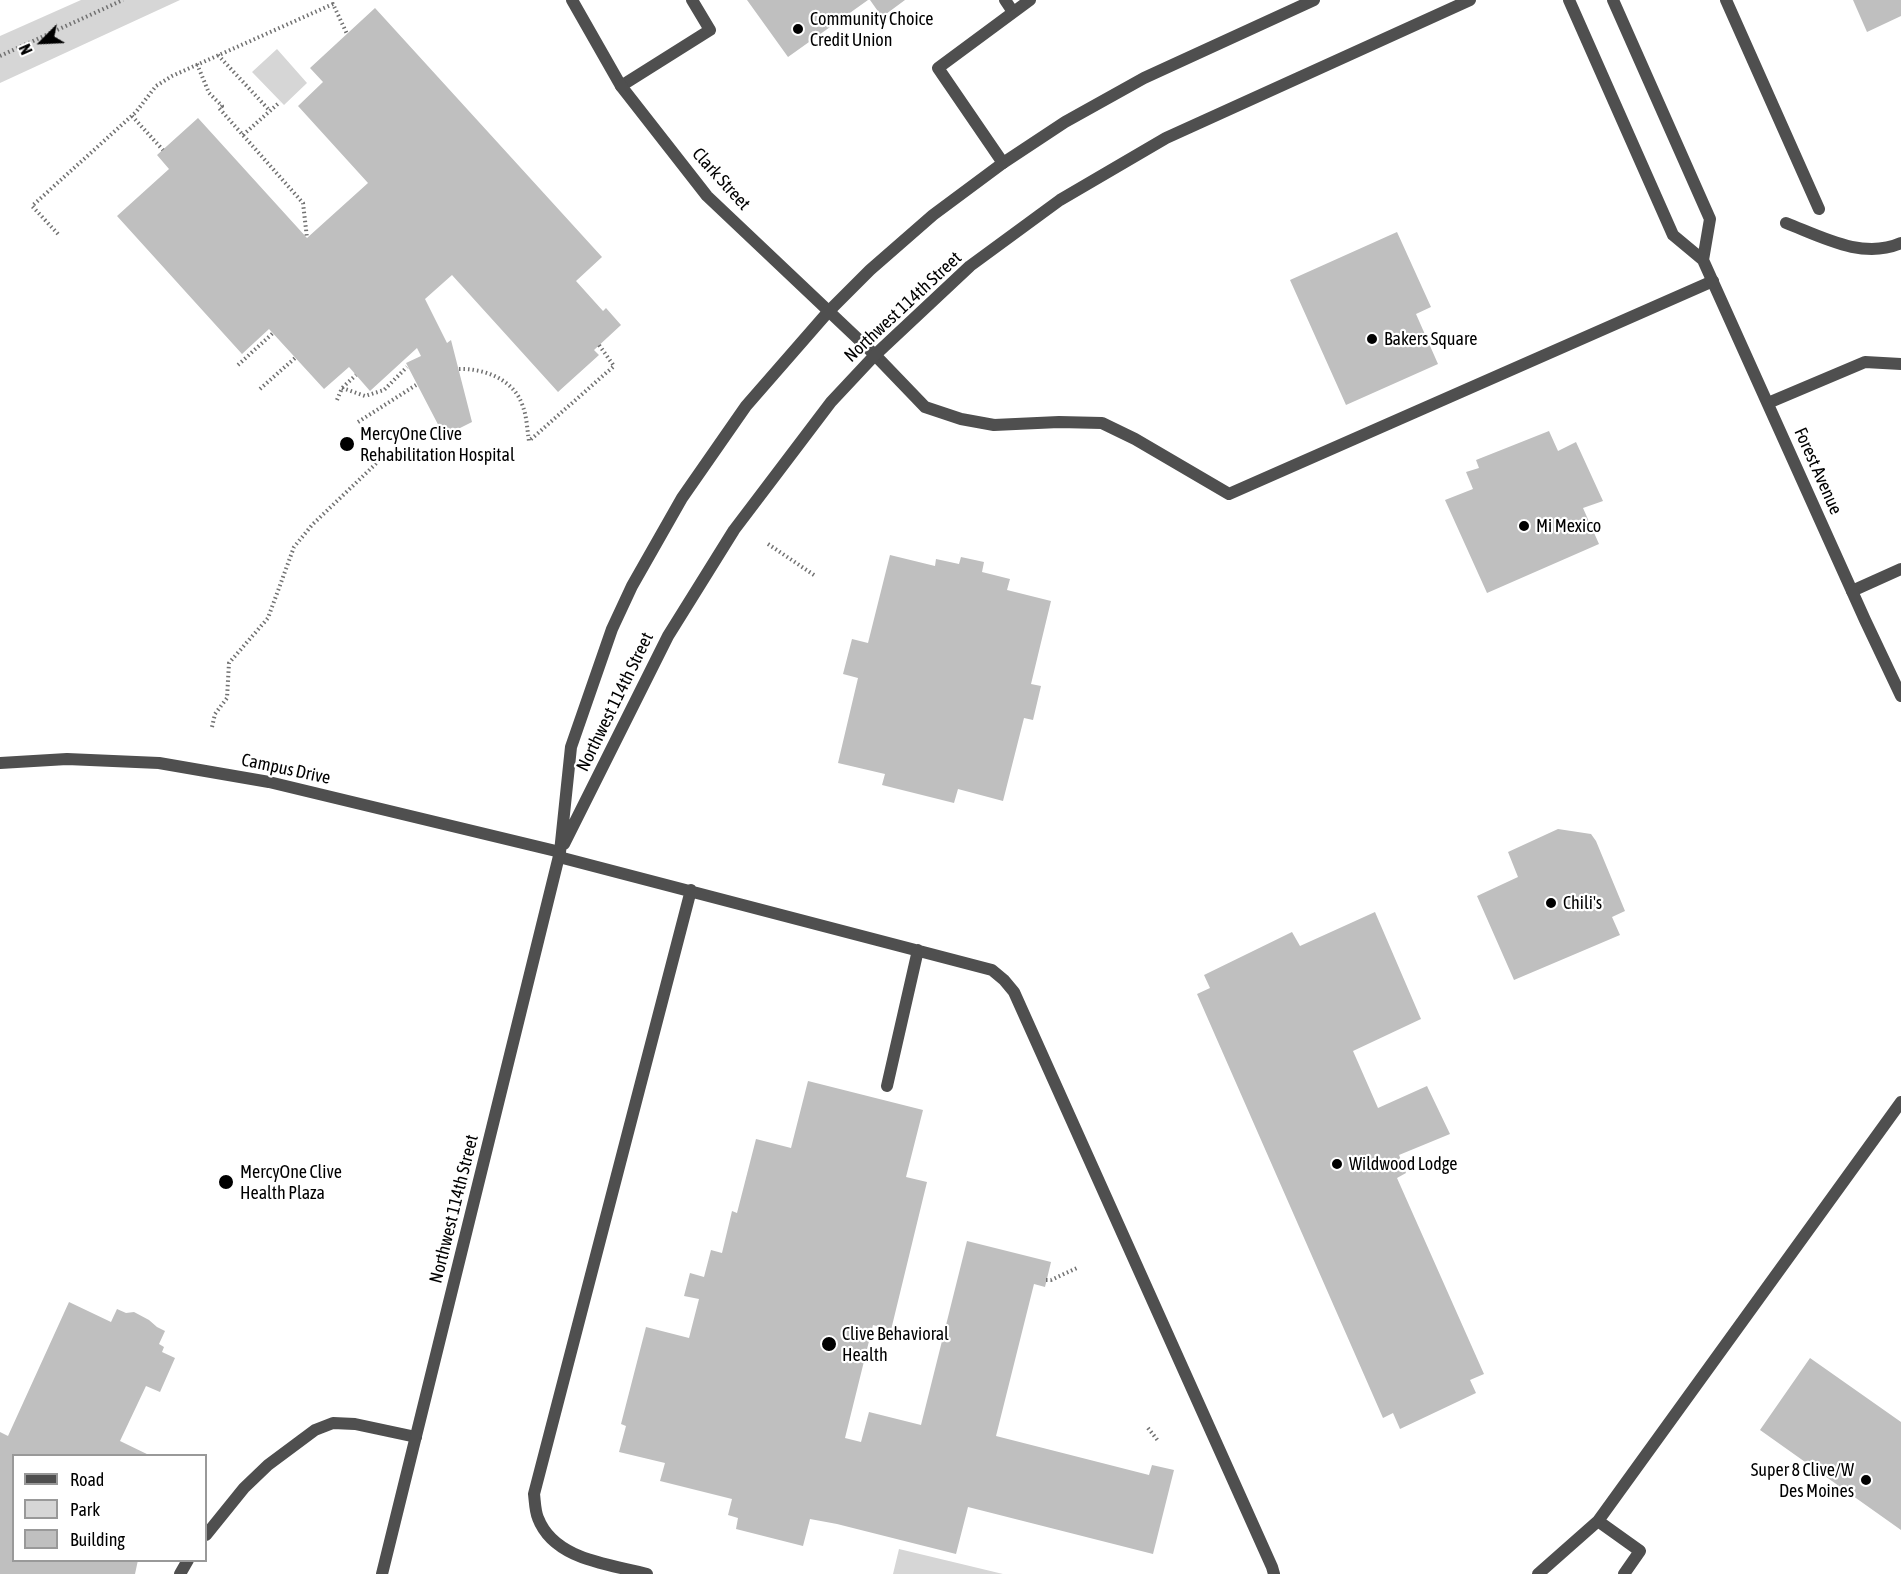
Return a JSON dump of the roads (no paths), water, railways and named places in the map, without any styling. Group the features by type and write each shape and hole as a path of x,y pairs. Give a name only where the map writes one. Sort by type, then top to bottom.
{"street":[{"name":"Clark Street","path":"572,0 621,87 707,196 875,355 925,407 961,419 994,425 1102,423 1135,439 1228,494 1713,281"},
{"path":"621,87 710,30 692,0"},
{"path":"1005,0 1013,12"},
{"path":"1003,163 938,68 1030,0"},
{"name":"Northwest 114th Street","path":"382,1574 559,855 571,747 612,629 632,586 682,498 746,406 828,312 870,270 933,215 1003,163 1065,122 1144,78 1314,0"},
{"name":"Northwest 114th Street","path":"559,855 668,636 734,530 831,402 875,355 970,266 1060,200 1166,138 1470,0"},
{"name":"Forest Avenue","path":"1569,0 1673,235 1703,260 1901,696"},
{"path":"1613,0 1710,219 1703,260"},
{"path":"1726,0 1819,208"},
{"path":"1786,223 1852,248 1877,249 1901,243"},
{"path":"1768,403 1865,362 1901,364"},
{"path":"1852,591 1901,569"},
{"name":"Campus Drive","path":"0,763 67,759 159,763 269,782 559,855 992,970 1014,992 1274,1574"},
{"path":"647,1574 581,1557 562,1548 548,1535 537,1517 534,1494 690,890"},
{"path":"887,1086 918,950"},
{"path":"1538,1574 1598,1521 1901,1102"},
{"path":"207,1534 244,1488 268,1465 315,1430 333,1423 355,1424 416,1437"},
{"path":"1598,1521 1640,1551 1624,1574"}],"place":[{"name":"Community Choice Credit Union","path":"798,29"},
{"name":"Bakers Square","path":"1372,339"},
{"name":"MercyOne Clive Rehabilitation Hospital","path":"347,444"},
{"name":"Mi Mexico","path":"1524,526"},
{"name":"Chili's","path":"1551,903"},
{"name":"Wildwood Lodge","path":"1337,1164"},
{"name":"MercyOne Clive Health Plaza","path":"226,1182"},
{"name":"Clive Behavioral Health","path":"829,1344"},
{"name":"Super 8 Clive/W Des Moines","path":"1866,1480"}]}
